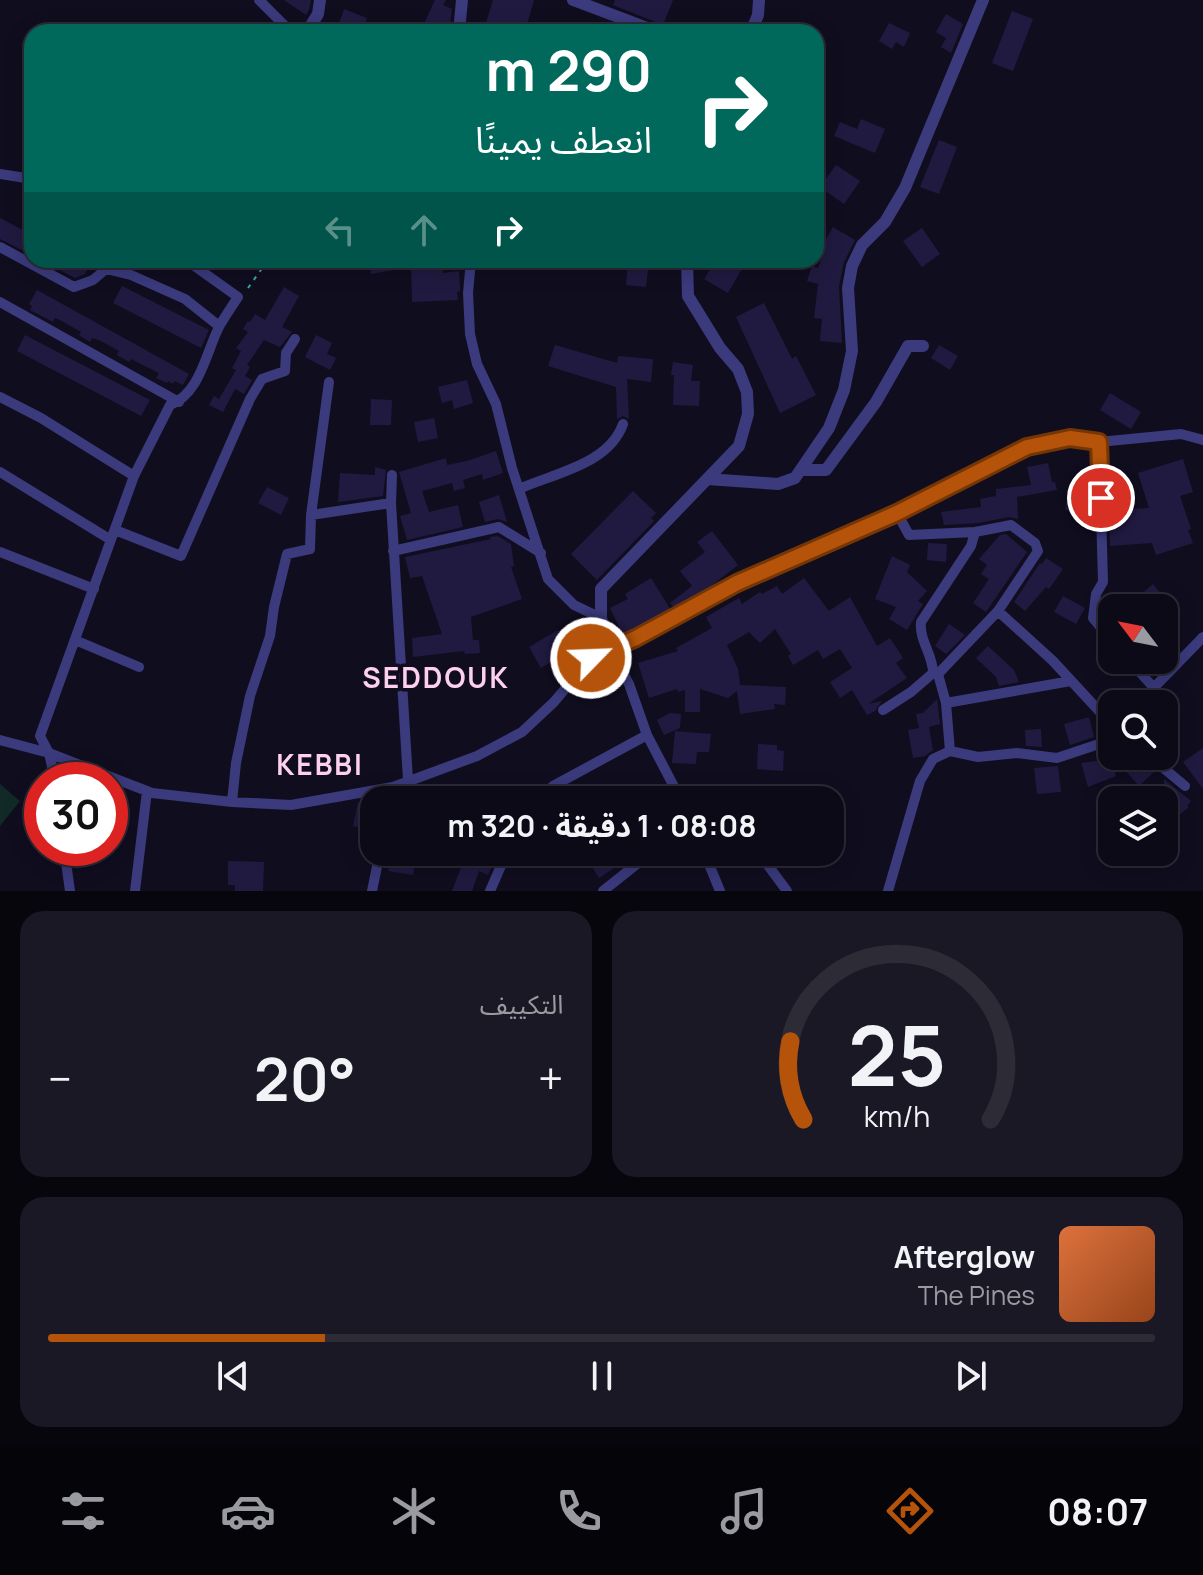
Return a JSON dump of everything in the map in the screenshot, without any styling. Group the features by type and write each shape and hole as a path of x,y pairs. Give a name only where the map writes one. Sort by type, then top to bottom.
{"street":[{"path":"259,0 283,24"},
{"path":"312,24 318,14 320,0"},
{"path":"460,24 462,0"},
{"path":"573,0 637,24"},
{"path":"754,24 759,0"},
{"path":"707,479 778,484 795,478 829,428 844,390 852,351 848,288 852,266 862,245 885,222 905,188 983,0"},
{"path":"0,174 24,178"},
{"path":"0,247 24,260"},
{"path":"39,268 74,287 93,280 106,269 131,275 185,299 219,326"},
{"path":"51,762 40,736 134,476 170,405 179,402 199,377 219,326 238,297 197,268"},
{"path":"470,268 470,334 477,364 496,404 548,579 574,605 601,618"},
{"path":"674,786 647,735 629,684 610,649 601,618 601,589 739,446 748,414 747,392 738,369 720,348 688,296 687,268"},
{"path":"0,302 179,402"},
{"path":"0,472 113,535 181,556 250,399 262,379 285,371 286,353 295,339"},
{"path":"801,470 826,470 876,402 908,346 923,346"},
{"path":"232,802 236,763 250,696 270,636 283,566 287,554 310,549 311,515 329,382"},
{"path":"0,397 134,476"},
{"path":"519,489 595,458 619,437 623,424"},
{"path":"395,786 477,756 522,732 554,702 591,658 647,633 737,583 897,513 1027,447 1070,438 1099,442 1181,434 1203,440"},
{"path":"1098,624 1093,618 1096,594 1103,582 1099,442"},
{"path":"392,475 393,551 408,780"},
{"path":"311,515 391,503"},
{"path":"883,710 936,674 998,611 1038,551 1029,537 1011,525 975,532 909,535 897,513"},
{"path":"393,551 499,527 541,553"},
{"path":"950,751 946,703 922,636 921,622 971,546 975,532"},
{"path":"0,552 94,589"},
{"path":"998,611 1053,661 1098,712"},
{"path":"75,640 139,667"},
{"path":"1142,674 1154,688 1202,640"},
{"path":"946,703 1071,681"},
{"path":"553,786 647,735"},
{"path":"0,740 49,753 147,791 232,802 291,805 360,793"},
{"path":"888,891 920,781 933,759 950,751 978,757 1017,753 1057,758 1098,744"},
{"path":"1166,770 1185,786"},
{"path":"135,891 147,791"},
{"path":"67,866 70,891"},
{"path":"372,891 377,866"},
{"path":"490,891 501,866"},
{"path":"603,891 634,866"},
{"path":"710,866 720,891"},
{"path":"768,866 787,891"}],"path":[{"path":"238,297 251,286 263,268"}],"green space":[{"path":"0,784 20,801 0,826"}],"building":[{"path":"284,0 311,0 306,15"},
{"path":"435,0 446,0 443,5 452,9 450,24 424,24"},
{"path":"493,0 534,0 527,24 486,24"},
{"path":"615,0 673,0 663,24 613,5"},
{"path":"344,9 367,18 365,24 339,24"},
{"path":"1012,11 1033,19 1013,71 992,63"},
{"path":"946,14 963,24 951,53 941,47 946,38 936,32"},
{"path":"889,23 910,33 904,47 896,42 892,49 879,41"},
{"path":"861,119 885,129 875,153 834,136 840,122 857,129"},
{"path":"939,140 957,147 939,194 920,187"},
{"path":"836,165 860,181 844,204 824,190 824,182"},
{"path":"0,218 24,231 24,251 0,239"},
{"path":"833,227 855,240 844,262 839,286 842,343 820,341 822,319 814,318 818,284 807,281 811,268 824,268 824,243"},
{"path":"922,228 940,254 922,267 903,241"},
{"path":"56,268 88,268 85,274 75,278"},
{"path":"370,268 405,268 371,274"},
{"path":"411,268 442,268 443,273 459,271 458,300 412,302"},
{"path":"627,268 648,268 646,287 626,285"},
{"path":"711,268 742,268 728,293 704,279"},
{"path":"122,286 209,330 201,348 113,303"},
{"path":"284,287 299,296 282,327 292,332 280,347 264,340 247,365 250,367 245,376 252,380 244,394 235,389 223,412 209,405 214,396 219,399 236,370 232,368 241,351 236,348 248,332 243,329 248,321 255,314 265,320"},
{"path":"37,290 189,374 183,385 156,378 159,373 131,359 129,362 117,355 119,351 101,341 92,338 90,342 79,335 81,332 60,320 55,318 53,322 30,310 32,306 29,304"},
{"path":"764,303 792,359 796,356 816,395 780,413 736,317"},
{"path":"25,335 150,400 141,416 17,351"},
{"path":"316,335 332,343 327,354 336,358 330,370 305,357"},
{"path":"555,345 617,363 618,356 653,359 651,382 627,379 629,419 623,416 617,419 616,387 548,366"},
{"path":"939,345 958,356 950,370 931,358"},
{"path":"673,362 693,365 691,381 700,381 699,406 673,405"},
{"path":"467,380 473,403 454,409 452,400 442,403 438,387"},
{"path":"1110,393 1141,412 1131,429 1100,410"},
{"path":"371,399 392,400 391,425 370,425"},
{"path":"434,418 438,438 418,442 414,422"},
{"path":"496,451 503,473 483,480 482,474 463,480 465,488 454,491 452,483 422,491 429,512 458,505 463,527 407,540 400,516 411,513 399,472 446,458 447,465"},
{"path":"1183,459 1193,492 1180,496 1193,543 1156,555 1152,543 1110,546 1109,510 1149,508 1138,473"},
{"path":"1048,463 1057,490 1017,497 1018,519 1009,517 944,525 941,512 981,507 980,499 996,496 996,489 1031,485 1027,467"},
{"path":"375,467 386,470 383,496 338,502 340,473 375,475"},
{"path":"267,487 289,498 281,515 258,503"},
{"path":"633,491 656,513 651,518 654,521 597,580 571,554"},
{"path":"1068,493 1084,496 1081,513 1065,510"},
{"path":"499,495 507,522 498,519 485,522 479,502"},
{"path":"712,531 738,565 701,594 674,608 670,603 692,586 680,571 705,552 697,542"},
{"path":"1006,534 1027,552 986,612 973,603 989,579 981,574 987,565 979,559 1000,535"},
{"path":"498,536 511,544 514,566 511,567 522,599 471,617 473,640 479,640 480,653 465,654 464,651 413,657 412,638 442,634 422,576 410,578 405,557"},
{"path":"928,543 947,544 946,562 927,560"},
{"path":"892,556 910,565 907,572 927,591 918,601 923,604 907,630 889,619 896,607 875,599"},
{"path":"1046,558 1063,569 1049,589 1046,587 1025,611 1014,602"},
{"path":"651,578 671,610 623,635 610,608 628,599 625,594"},
{"path":"804,578 829,611 850,597 877,646 890,638 903,658 896,663 907,678 868,704 882,701 875,711 867,715 852,690 840,698 830,682 852,668 840,649 823,659 818,650 793,665 788,656 791,654 775,629 760,643 749,632 727,645 738,669 740,685 786,687 785,705 774,704 775,709 740,714 737,691 728,698 700,689 700,712 685,712 685,690 678,692 677,689 649,698 638,663 678,651 676,648 712,628 706,617 739,598 742,604 760,592 762,594 777,586 782,594"},
{"path":"1153,584 1161,594 1142,594"},
{"path":"1063,596 1085,608 1076,624 1054,612"},
{"path":"949,624 965,635 946,654 935,646"},
{"path":"558,630 570,651 541,668 529,647"},
{"path":"988,646 1014,670 1019,682 999,686 996,677 976,658"},
{"path":"937,699 940,724 929,727 933,750 925,756 913,758 908,730 919,728 916,714 923,713"},
{"path":"670,713 681,714 680,728 664,735 657,720"},
{"path":"1089,717 1094,737 1070,745 1064,724"},
{"path":"1041,729 1042,747 1026,746 1025,730"},
{"path":"675,731 711,734 709,752 697,752 696,764 672,763"},
{"path":"758,744 777,745 777,750 784,751 783,771 757,769"},
{"path":"1203,748 1203,789 1183,762"},
{"path":"1098,761 1098,770 1114,770 1116,776 1088,787 1081,763"},
{"path":"1058,766 1061,792 1037,794 1034,768"},
{"path":"1125,770 1154,772 1139,786"},
{"path":"1178,790 1191,801 1178,816"},
{"path":"358,802 360,802 360,827 353,826"},
{"path":"228,861 264,862 263,891 235,891 235,885 228,885"},
{"path":"389,866 415,866 413,875 388,871"},
{"path":"462,866 492,866 488,875 479,871 472,891 452,891"},
{"path":"591,866 617,866 599,878"}],"district":[{"name":"SEDDOUK","path":"436,678"},
{"name":"KEBBI","path":"320,765"}],"route":[{"path":"591,658 636,638 737,583 897,513 1027,447 1070,438 1099,442 1101,498"}]}
